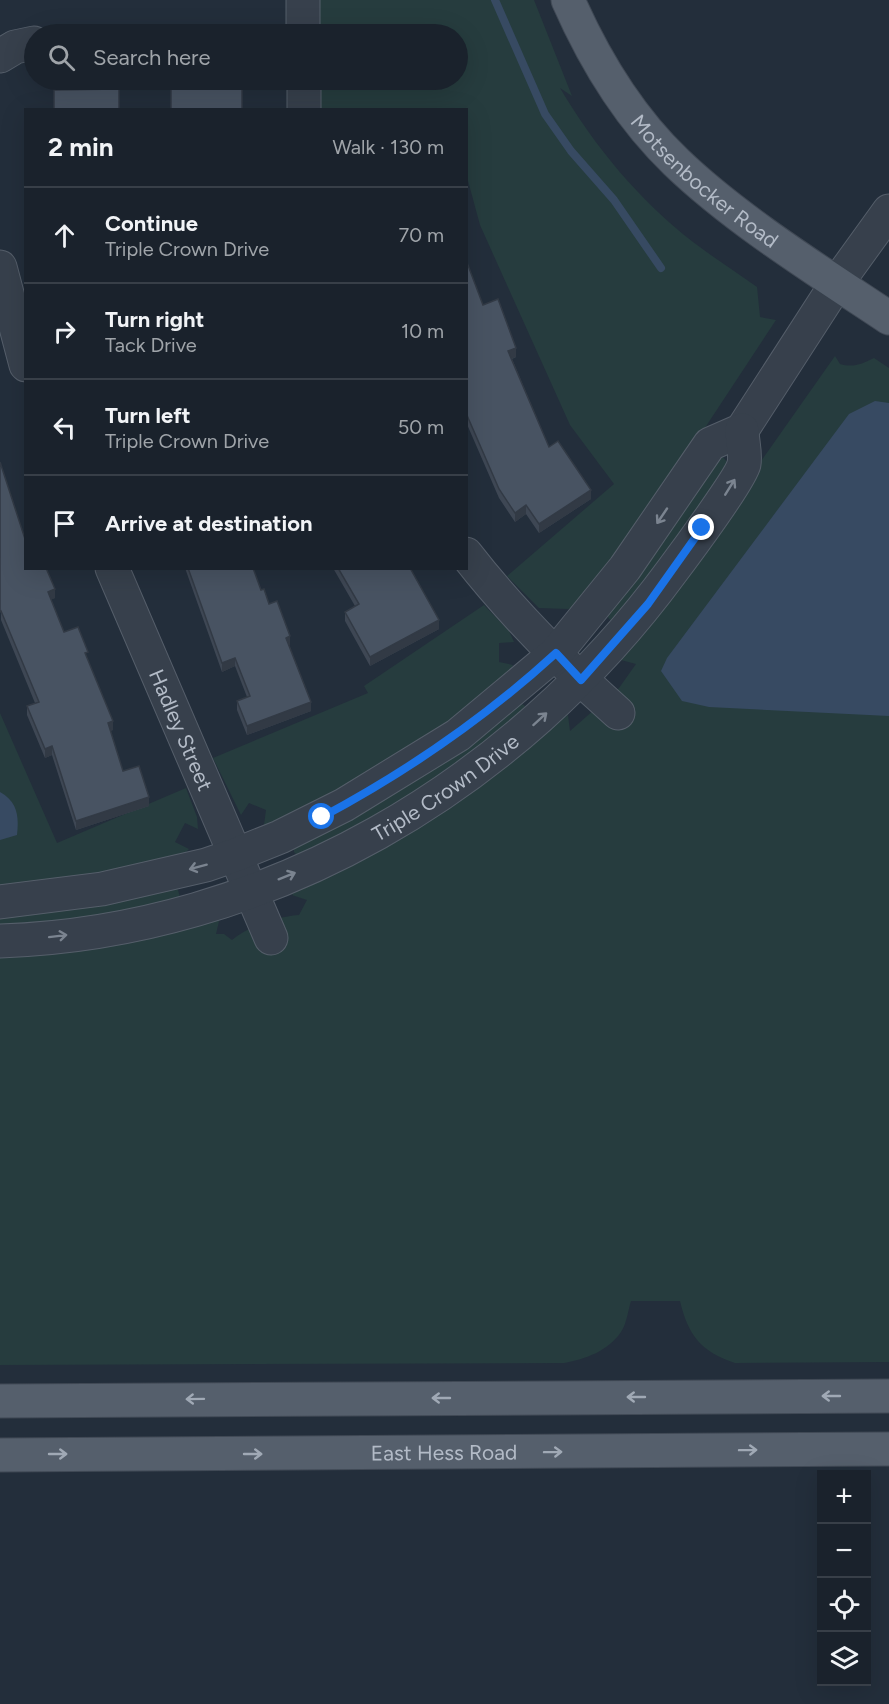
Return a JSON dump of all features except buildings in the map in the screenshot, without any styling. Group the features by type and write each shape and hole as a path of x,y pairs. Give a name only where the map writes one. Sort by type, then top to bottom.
{"main road":[{"name":"Motsenbocker Road","path":"568,0 588,42 631,111 676,162 717,196 889,318"},
{"path":"0,1401 889,1396"},
{"name":"East Hess Road","path":"0,1455 889,1449"}],"street":[{"path":"303,0 303,24"},
{"path":"0,55 15,46 24,45"},
{"path":"304,90 304,108"},
{"path":"742,430 837,283 889,212"},
{"path":"0,267 24,357"},
{"name":"Triple Crown Drive","path":"0,902 131,883 207,865 301,828 394,776 458,735 556,653 614,583 710,444 742,430 744,465 648,604 581,680 508,746 445,792 321,863 251,890 149,921 58,936 0,941"},
{"path":"468,556 499,595 581,680 618,713"},
{"name":"Hadley Street","path":"112,570 271,938"}],"green space":[{"path":"320,0 534,0 572,96 560,88 603,152 636,190 673,226 757,287 760,317 776,320 666,487 577,606 568,609 539,608 507,576 614,484 570,425 480,225 468,181 468,108 321,108 320,90 468,90 468,24 320,24"},
{"path":"835,356 840,364 849,366 874,358 889,368 889,1362 735,1363 723,1359 698,1341 687,1323 680,1301 631,1301 626,1321 616,1339 603,1349 588,1356 564,1363 0,1365 0,954 220,917 216,934 224,934 232,940 264,923 299,915 307,900 292,895 298,887 568,715 570,731 619,688 636,664 621,660"},
{"path":"722,456 728,463 728,469 616,621 610,620 607,616"},
{"path":"484,605 509,631 514,642 499,643 499,662 513,665 508,677 400,759 278,823 264,825 266,810 249,803 241,815 213,758 368,693 364,686"},
{"path":"519,703 527,710 441,782 299,857 294,852 294,846"},
{"path":"0,713 57,843 186,788 197,817 198,829 185,823 175,842 189,849 184,854 121,873 0,888"},
{"path":"177,887 180,897 174,903 0,930 0,913"}],"water":[{"path":"875,401 889,403 889,716 709,707 682,701 661,671 667,658 849,414"},
{"path":"0,792 14,805 18,822 17,835 0,840"}],"waterway":[{"path":"495,0 545,114 571,151 614,200 661,268"}],"route":[{"path":"322,817 386,782 458,735 556,653 581,680 648,604 702,528"}]}
